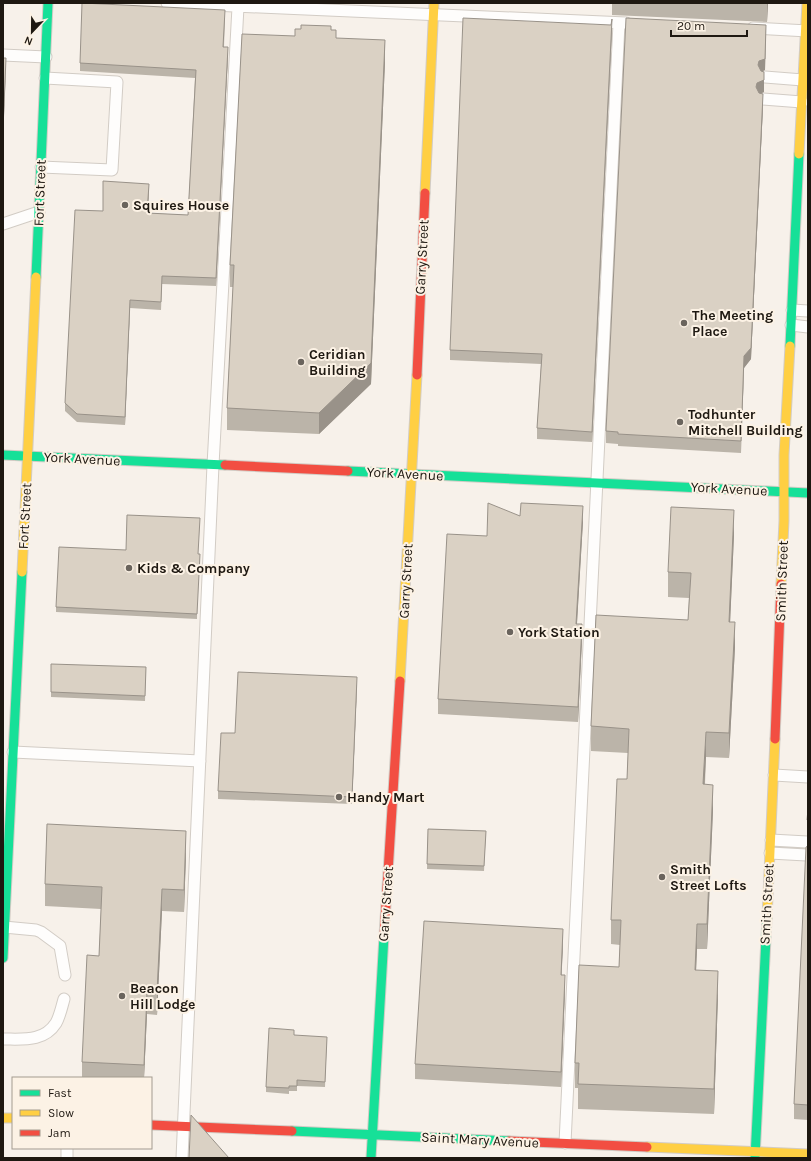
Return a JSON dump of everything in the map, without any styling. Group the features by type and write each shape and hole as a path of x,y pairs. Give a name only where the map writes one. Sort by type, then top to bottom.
{"main road":[{"name":"Fort Street","path":"3,958 6,826 13,752 48,3"},
{"name":"Garry Street","path":"371,1158 371,1135 412,475 434,3"},
{"name":"Smith Street","path":"755,1155 774,775 784,520 784,455 803,80 807,31 807,3"},
{"name":"York Avenue","path":"3,455 808,493"},
{"name":"Saint Mary Avenue","path":"152,1125 565,1143 755,1155 808,1154"}],"lane":[{"path":"167,3 635,24"},
{"path":"182,1158 213,465 238,7"},
{"path":"565,1143 587,740 597,483 619,23"},
{"path":"738,28 807,31"},
{"path":"3,55 46,56"},
{"path":"765,77 803,80"},
{"path":"41,166 112,170 117,82 45,78"},
{"path":"763,99 802,102"},
{"path":"3,224 39,212"},
{"path":"792,310 808,311"},
{"path":"791,326 808,327"},
{"path":"3,711 15,712"},
{"path":"13,752 200,760"},
{"path":"774,775 808,777"},
{"path":"770,840 807,842"},
{"path":"770,853 806,855"},
{"path":"4,927 36,930 60,946 65,975"},
{"path":"3,1039 31,1039 44,1036 56,1023 64,999"}],"building":[{"path":"82,3 225,10 223,47 228,47 216,278 162,276 161,302 130,300 125,417 77,414 65,403 75,210 103,211 103,181 149,184 147,213 188,215 196,70 80,63"},
{"path":"463,18 611,25 612,19 592,432 537,428 542,354 450,350"},
{"path":"626,18 766,25 765,59 759,61 758,65 761,71 764,72 764,80 757,83 756,87 759,93 763,94 751,348 744,356 741,441 618,434 618,432 606,431"},
{"path":"301,25 331,26 331,30 336,30 336,38 385,40 371,363 319,413 227,408 234,265 230,265 242,34 295,36 295,29 301,29"},
{"path":"3,58 6,58 3,129"},
{"name":"York Station","path":"488,503 520,516 521,503 583,506 576,624 582,624 578,707 438,699 447,534 487,536"},
{"path":"671,507 734,510 729,622 735,622 729,733 706,732 703,784 713,785 707,924 697,924 695,970 718,971 714,1089 578,1084 579,1063 575,1063 579,965 619,967 621,920 611,920 617,779 627,779 629,729 591,726 596,615 688,620 691,573 668,572"},
{"name":"Kids & Company","path":"127,515 200,518 197,614 56,607 59,547 126,550"},
{"path":"51,664 146,667 145,696 51,692"},
{"path":"238,672 357,677 352,797 218,791 221,733 235,733"},
{"path":"47,824 186,831 184,890 162,889 157,992 147,992 144,1065 82,1062 87,955 99,956 102,887 45,884"},
{"path":"428,829 486,831 484,866 427,864"},
{"path":"808,846 808,1105 794,1104 806,847"},
{"path":"424,921 563,929 561,975 565,975 561,1072 415,1064"},
{"path":"269,1028 294,1030 294,1035 327,1037 325,1082 297,1080 297,1086 289,1086 289,1088 266,1087"},
{"path":"191,1115 229,1158 189,1158"}],"traffic: fast":[{"path":"36,277 48,3"},
{"path":"790,346 799,154"},
{"path":"3,455 225,465"},
{"path":"348,471 808,493"},
{"path":"3,958 22,572"},
{"path":"755,1158 767,918"},
{"path":"371,1158 384,936"},
{"path":"292,1131 509,1141"}],"traffic: slow":[{"path":"425,193 434,3"},
{"path":"799,154 807,3"},
{"path":"22,572 36,277"},
{"path":"781,584 784,521 784,455 790,346"},
{"path":"400,681 417,375"},
{"path":"767,918 775,739"},
{"path":"3,1118 12,1118"},
{"path":"647,1147 808,1154"}],"traffic: jam":[{"path":"417,375 425,193"},
{"path":"225,465 348,471"},
{"path":"775,739 781,584"},
{"path":"384,936 400,681"},
{"path":"152,1125 292,1131"},
{"path":"509,1141 647,1147"}],"place":[{"name":"Squires House","path":"125,205"},
{"name":"The Meeting Place","path":"684,323"},
{"name":"Ceridian Building","path":"301,362"},
{"name":"Todhunter Mitchell Building","path":"680,422"},
{"name":"Kids & Company","path":"129,568"},
{"name":"York Station","path":"510,632"},
{"name":"Handy Mart","path":"339,797"},
{"name":"Smith Street Lofts","path":"662,877"},
{"name":"Beacon Hill Lodge","path":"122,996"}]}
